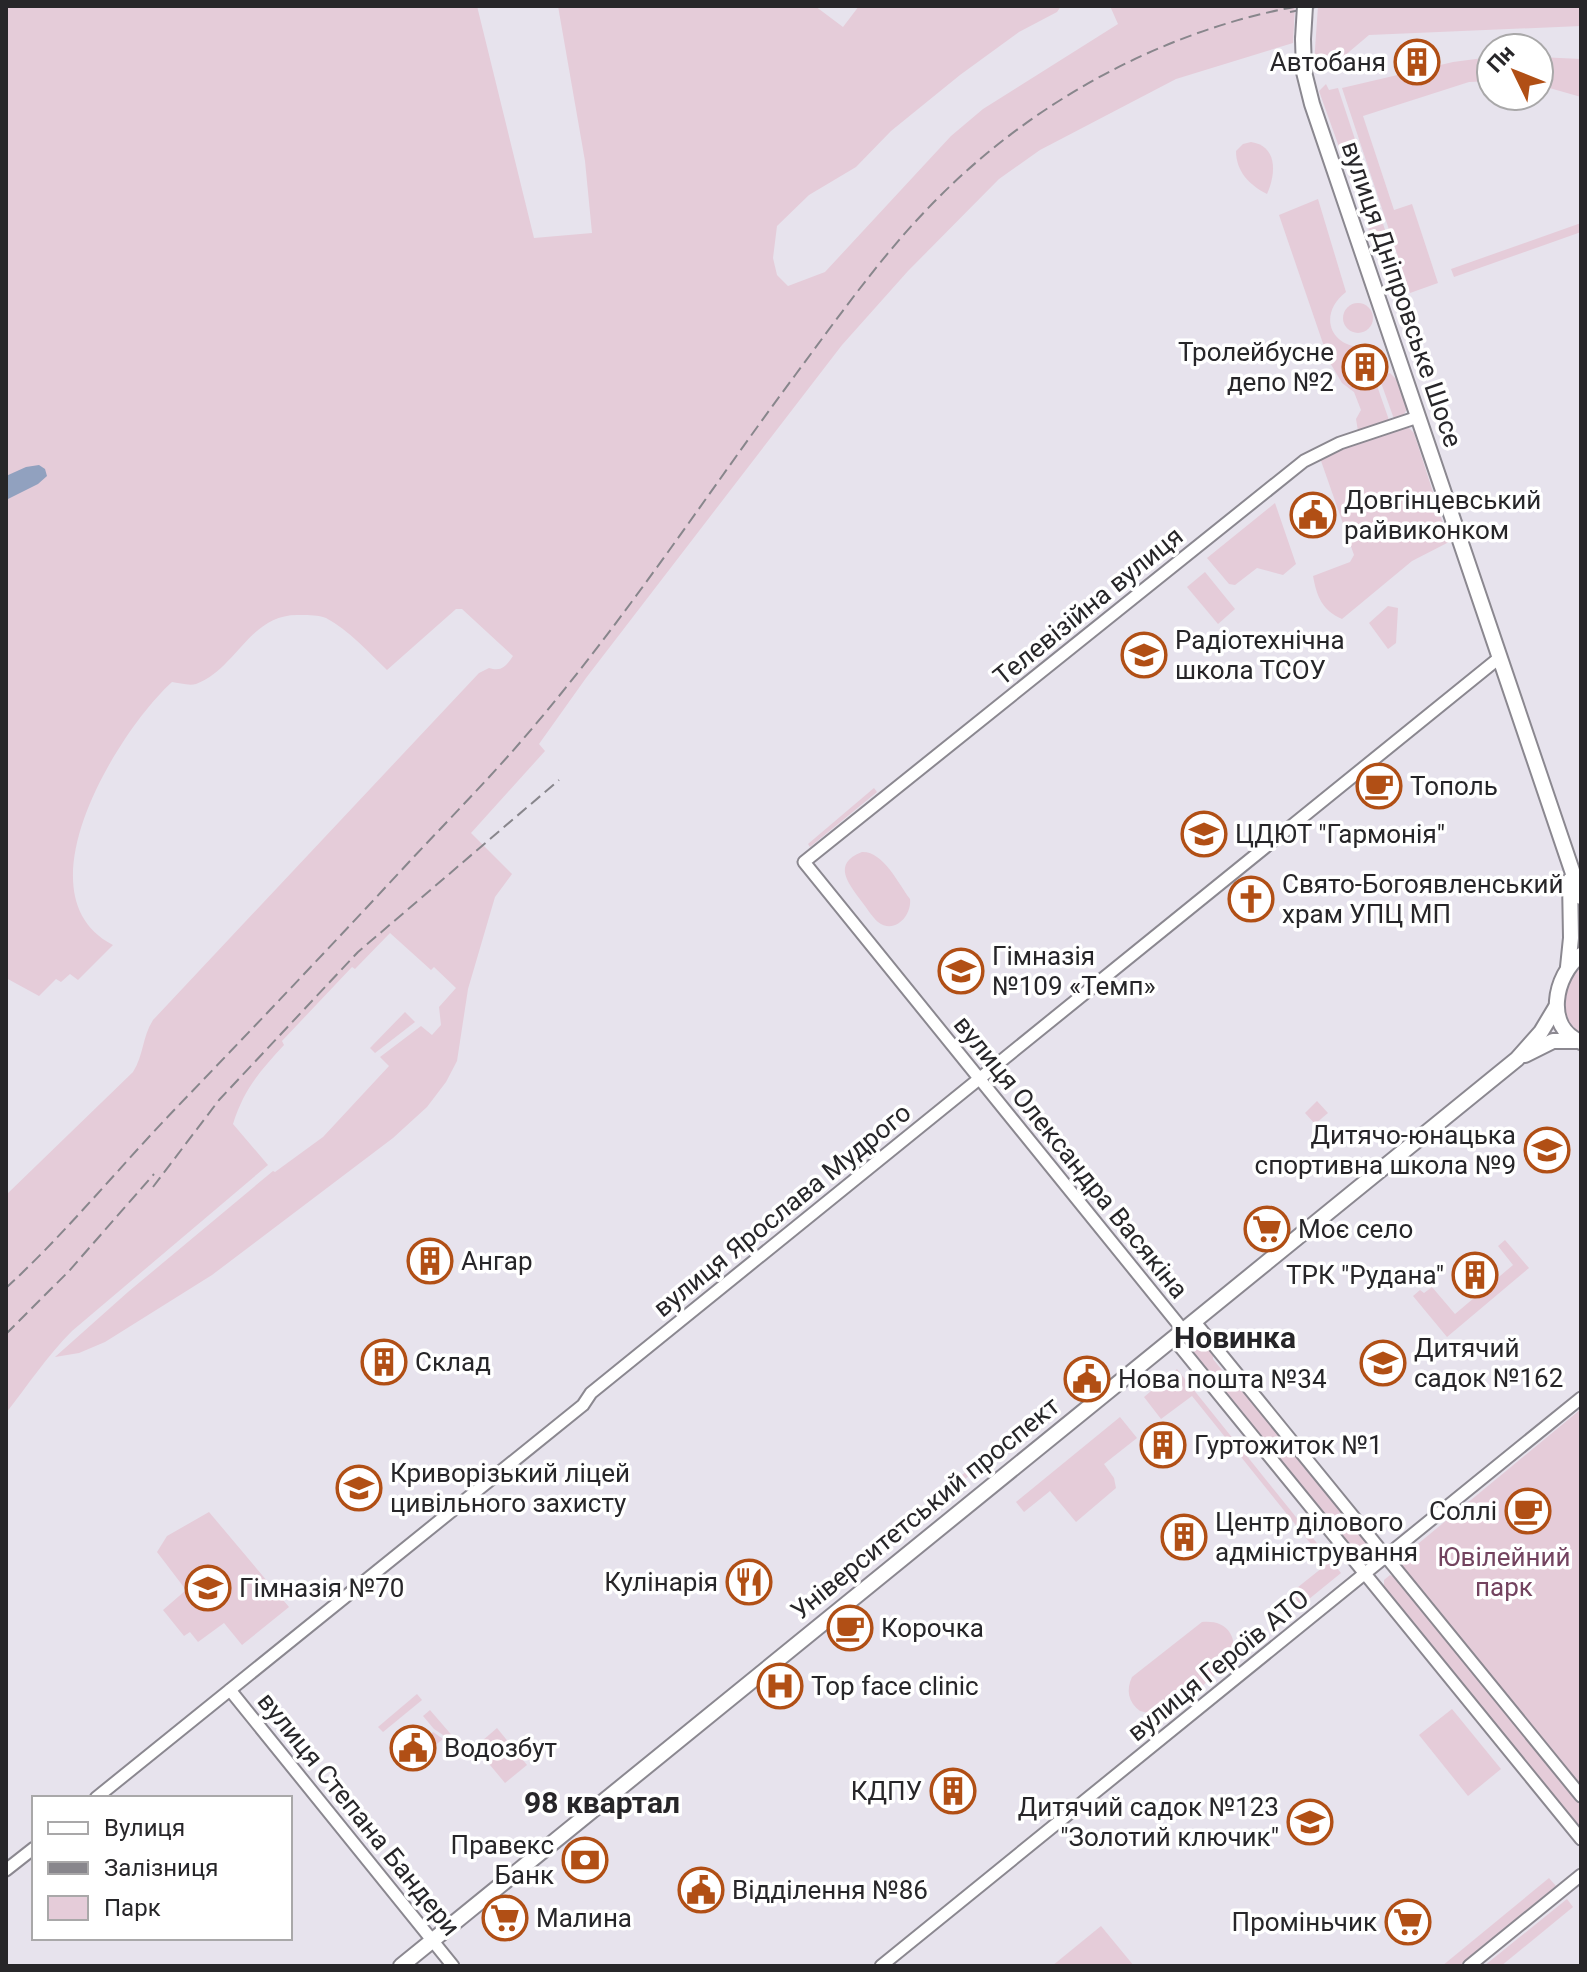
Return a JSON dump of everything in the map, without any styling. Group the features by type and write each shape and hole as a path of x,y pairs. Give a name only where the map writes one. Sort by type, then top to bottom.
{"main road":[{"name":"вулиця Дніпровське Шосе","path":"1305,6 1304,72 1312,104 1569,868"},
{"path":"1569,868 1581,897"},
{"path":"1517,1059 1541,1032 1556,1007 1567,969 1571,938 1569,868"},
{"path":"1567,969 1581,955"},
{"path":"1556,1007 1564,1031 1579,1042"},
{"path":"1517,1059 1553,1041 1579,1042"},
{"name":"Університетський проспект","path":"401,1966 1517,1059"}],"street":[{"name":"Телевізійна вулиця","path":"804,862 1304,461 1340,443 1418,417"},
{"name":"вулиця Ярослава Мудрого","path":"98,1796 1499,658"},
{"name":"вулиця Олександра Васякіна","path":"804,862 1183,1330 1366,1573 1581,1839"},
{"name":"вулиця Олександра Васякіна","path":"1183,1330 1385,1556 1581,1796"},
{"name":"вулиця Героїв АТО","path":"881,1966 1581,1398"},
{"name":"вулиця Степана Бандери","path":"230,1690 453,1966"},
{"path":"6,1870 32,1850"},
{"path":"1469,1966 1581,1875"}],"green space":[{"path":"6,6 477,6 534,238 592,233 585,161 558,6 815,6 843,27 859,6 1061,6 1057,12 1019,32 960,75 891,131 856,167 809,195 777,226 773,258 777,275 788,286 825,272 951,136 983,109 1118,24 1110,6 1295,6 1293,43 1176,79 1040,150 999,179 908,271 842,345 586,678 539,744 545,751 471,833 512,874 495,897 468,989 457,1061 427,1107 393,1138 212,1275 105,1342 79,1353 55,1357 273,1171 323,1137 389,1066 380,1057 421,1026 432,1035 441,1025 439,1007 456,988 390,933 355,969 352,967 282,1041 284,1045 260,1072 242,1101 233,1124 268,1165 72,1331 6,1413 6,1195 133,1072 153,1020 479,673 489,668 503,667 513,656 462,609 456,609 387,670 358,642 326,618 284,616 256,632 210,677 196,684 172,682 150,705 104,773 86,813 75,852 74,890 86,921 113,945 78,980 70,974 61,982 56,979 39,996 6,978"},
{"path":"1318,6 1581,6 1581,26 1369,35 1323,74 1317,71 1314,64"},
{"path":"1555,58 1581,59 1581,97 1555,90"},
{"path":"1475,59 1475,82 1363,116 1394,210 1412,204 1438,283 1410,293 1342,88"},
{"path":"1326,84 1329,90 1338,88 1396,263 1388,266 1383,251 1377,253 1319,91"},
{"path":"1251,142 1266,149 1270,155 1273,170 1267,194 1249,182 1238,165 1236,151 1243,144"},
{"path":"1318,199 1346,292 1332,310 1331,328 1342,342 1364,347 1367,353 1354,358 1362,384 1375,380 1389,420 1358,431 1356,419 1361,410 1354,392 1342,383 1329,361 1279,215"},
{"path":"1581,223 1581,232 1454,277 1451,269"},
{"path":"1358,303 1369,307 1373,318 1369,329 1358,333 1347,329 1343,318 1347,307"},
{"path":"1415,337 1431,378 1425,380 1409,338"},
{"path":"1390,373 1396,379 1407,409 1403,416 1394,419 1379,377"},
{"path":"1409,428 1414,433 1449,542 1412,561 1342,619 1322,602 1313,576 1350,562 1354,555 1320,458 1342,447"},
{"path":"1275,503 1296,564 1283,575 1257,568 1235,585 1229,584 1207,558"},
{"path":"1205,572 1235,609 1218,624 1187,587"},
{"path":"1388,606 1398,608 1396,643 1388,649 1369,623"},
{"path":"874,788 877,792 810,847 808,844"},
{"path":"862,852 870,853 883,862 910,899 905,917 896,925 878,922 848,881 847,862"},
{"path":"1581,964 1581,1033 1568,1018 1565,1000 1570,981"},
{"path":"405,1012 415,1022 375,1053 370,1048"},
{"path":"1317,1101 1328,1113 1315,1124 1305,1113"},
{"path":"1505,1240 1529,1268 1447,1337 1413,1296 1420,1290 1424,1293 1432,1287 1455,1314 1513,1265 1498,1246"},
{"path":"1200,1342 1213,1351 1213,1359 1230,1380 1237,1381 1371,1546 1367,1556 1356,1553 1194,1354 1194,1347"},
{"path":"1177,1369 1341,1573 1298,1608 1288,1595 1327,1564 1192,1396 1161,1419 1144,1397"},
{"name":"Ювілейний парк","path":"1581,1409 1581,1787 1396,1562"},
{"path":"1120,1417 1137,1438 1104,1464 1114,1478 1116,1488 1076,1522 1050,1491 1024,1512 1016,1502"},
{"path":"982,1459 987,1461 948,1493 947,1487"},
{"path":"209,1512 289,1607 242,1645 224,1623 198,1642 190,1632 184,1636 163,1610 186,1590 157,1552 167,1536"},
{"path":"1390,1575 1398,1578 1581,1803 1581,1829 1384,1588 1384,1580"},
{"path":"1202,1622 1218,1623 1225,1627 1233,1644 1231,1655 1213,1677 1168,1711 1157,1715 1140,1711 1129,1696 1132,1677"},
{"path":"417,1694 422,1700 383,1732 378,1727"},
{"path":"1452,1709 1501,1769 1468,1796 1419,1735"},
{"path":"430,1710 455,1739 452,1741 434,1729 423,1716"},
{"path":"497,1728 527,1765 505,1783 475,1747"},
{"path":"433,1732 443,1739 408,1767 408,1772 400,1763 401,1759"},
{"path":"1549,1878 1556,1886 1459,1966 1442,1966"},
{"path":"1567,1899 1573,1907 1501,1966 1484,1966"},
{"path":"1101,1926 1134,1966 1052,1966"}],"water":[{"path":"39,465 45,469 47,476 6,500 6,476"}],"railway":[{"path":"6,1288 520,743 603,640 866,281 902,236 942,194 1020,128 1107,73 1201,32 1299,6"},
{"path":"1290,12 1321,6"},
{"path":"153,1187 219,1100 358,952 559,780"},
{"path":"6,1334 69,1271 154,1174"}],"place":[{"name":"Автобаня","path":"1417,62"},
{"name":"Тролейбусне депо №2","path":"1365,367"},
{"name":"Довгінцевський райвиконком","path":"1313,515"},
{"name":"Радіотехнічна школа ТСОУ","path":"1144,655"},
{"name":"Тополь","path":"1379,786"},
{"name":"ЦДЮТ \"Гармонія\"","path":"1204,834"},
{"name":"Свято-Богоявленський храм УПЦ МП","path":"1251,899"},
{"name":"Гімназія №109 «Темп»","path":"961,971"},
{"name":"Дитячо-юнацька спортивна школа №9","path":"1547,1150"},
{"name":"Моє село","path":"1267,1229"},
{"name":"Ангар","path":"430,1261"},
{"name":"ТРК \"Рудана\"","path":"1475,1275"},
{"name":"Склад","path":"384,1362"},
{"name":"Дитячий садок №162","path":"1383,1363"},
{"name":"Нова пошта №34","path":"1087,1379"},
{"name":"Гуртожиток №1","path":"1163,1445"},
{"name":"Криворізький ліцей цивільного захисту","path":"359,1488"},
{"name":"Соллі","path":"1528,1511"},
{"name":"Центр ділового адміністрування","path":"1184,1537"},
{"name":"Кулінарія","path":"749,1582"},
{"name":"Гімназія №70","path":"208,1588"},
{"name":"Корочка","path":"850,1628"},
{"name":"Top face clinic","path":"780,1686"},
{"name":"Водозбут","path":"413,1748"},
{"name":"КДПУ","path":"953,1791"},
{"name":"Дитячий садок №123 \"Золотий ключик\"","path":"1310,1822"},
{"name":"Правекс Банк","path":"585,1860"},
{"name":"Відділення №86","path":"701,1890"},
{"name":"Малина","path":"505,1918"},
{"name":"Проміньчик","path":"1408,1922"}],"district":[{"name":"Новинка","path":"1235,1337"},
{"name":"98 квартал","path":"602,1802"}]}
